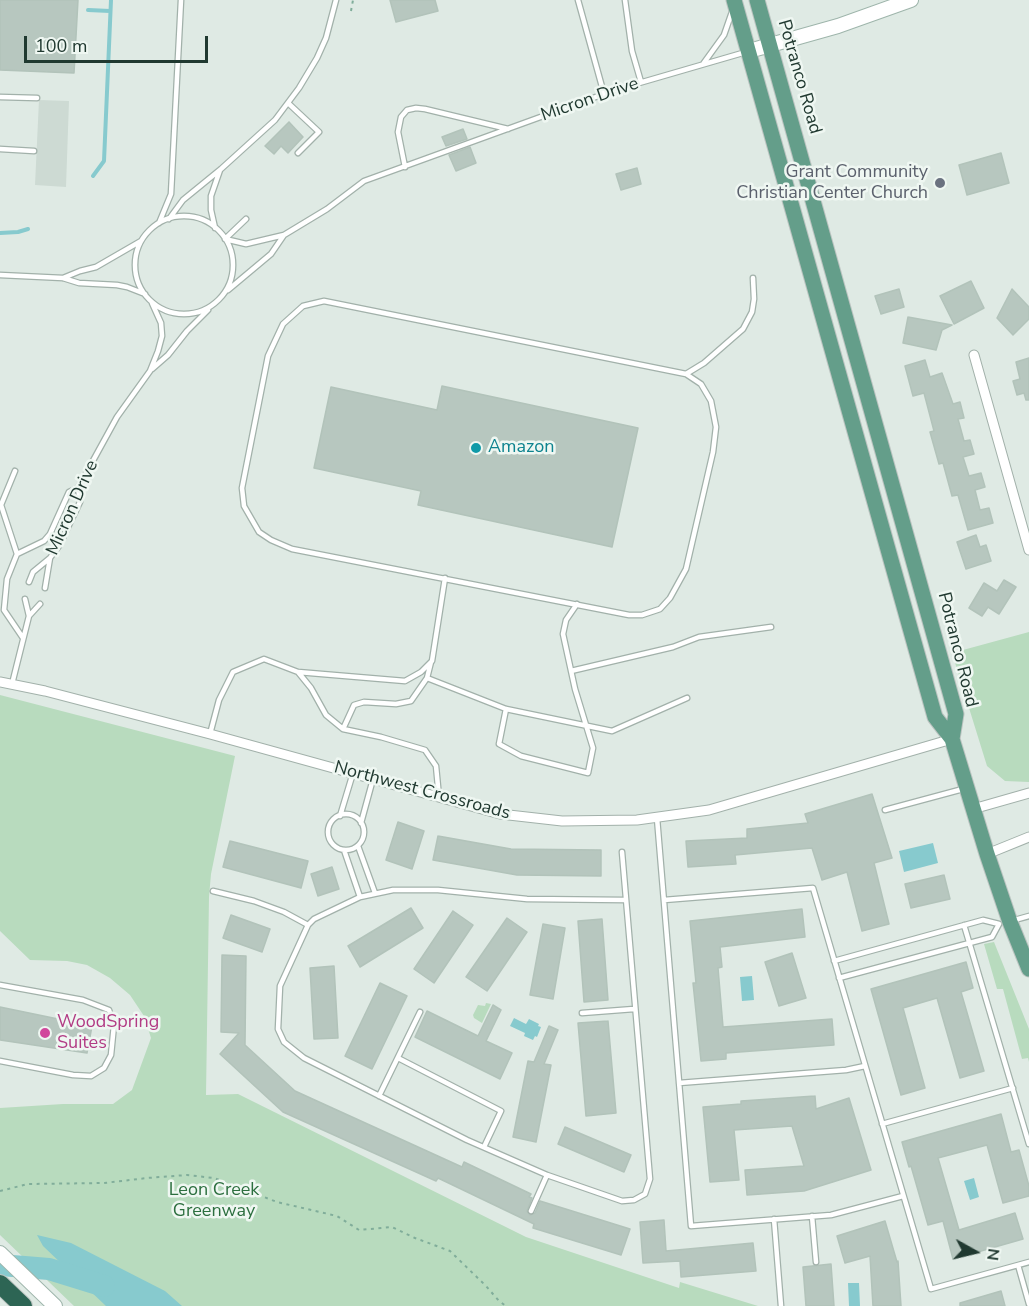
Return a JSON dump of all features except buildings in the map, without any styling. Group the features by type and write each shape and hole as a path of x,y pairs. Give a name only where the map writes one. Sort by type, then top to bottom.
{"highway":[{"path":"0,1284 23,1306"},
{"path":"0,1293 11,1306"}],"main road":[{"name":"Potranco Road","path":"734,0 935,717 952,739"},
{"name":"Potranco Road","path":"757,0 956,714 952,739"},
{"path":"952,739 987,854 1005,923 1029,969"}],"street":[{"name":"Micron Drive","path":"749,51 838,26 911,0"},
{"path":"974,355 1029,550"},
{"name":"Northwest Crossroads","path":"0,682 210,734 500,814 562,821 620,821 709,810 952,739"},
{"path":"973,809 1029,793"},
{"path":"987,854 1029,837"},
{"path":"0,1253 55,1306"}],"lane":[{"path":"158,224 171,194 181,0"},
{"path":"168,219 183,200 221,169 274,120 288,103 307,78 317,58 326,38 336,0"},
{"path":"578,0 604,94"},
{"path":"625,0 632,51 640,82"},
{"path":"703,65 724,35 734,0"},
{"name":"Micron Drive","path":"225,239 246,244 284,235 364,181 604,94 749,51"},
{"path":"0,97 37,98"},
{"path":"288,103 319,132 298,153"},
{"path":"405,167 398,132 401,117 407,111 416,108 425,109 508,129"},
{"path":"0,149 34,150"},
{"path":"215,228 211,196 221,169"},
{"path":"63,278 103,263 142,240 158,224 168,219 188,216 207,222 225,239 232,262 228,285 222,296 202,311 183,314 163,310 152,303 140,286 135,267 142,240"},
{"path":"225,239 246,219"},
{"name":"Micron Drive","path":"222,296 241,277 271,254 284,235"},
{"path":"0,275 63,278 79,283 127,286 145,294"},
{"path":"686,374 704,363 743,330 752,312 753,278"},
{"path":"324,301 686,374 701,384 711,401 716,427 713,452 686,569 670,598 660,609 642,615 629,615 445,578 292,549 259,532 251,521 244,506 242,488 268,356 283,324 303,306 324,301"},
{"name":"Micron Drive","path":"45,588 50,558 59,546 80,502 78,488 117,417 150,371 159,351 162,336 161,323 152,303"},
{"name":"Micron Drive","path":"150,371 168,355 213,304"},
{"path":"15,471 1,505 18,554"},
{"path":"23,638 4,610 6,579 18,554 44,541 50,534 69,492 78,488"},
{"path":"29,582 33,572 50,558"},
{"path":"343,729 354,705 364,702 396,704 411,701 427,678 432,661 445,578"},
{"path":"25,599 29,616"},
{"path":"12,684 29,616 40,604"},
{"path":"506,709 499,744 521,756 588,773 593,748 585,726 562,634 566,620 577,604"},
{"path":"571,671 673,646 699,637 771,627"},
{"path":"210,734 219,700 233,672 264,659 298,672 405,681 422,672 432,661"},
{"path":"298,672 311,688 326,715 343,729 425,750 436,766 439,797"},
{"path":"427,678 506,709 612,731 687,698"},
{"path":"353,773 340,816 331,824 328,832 333,844 344,850 360,897"},
{"path":"344,850 358,846 364,835 361,823 373,779"},
{"path":"885,810 966,788"},
{"path":"340,816 352,816 361,823"},
{"path":"657,818 691,1226 831,1215 903,1196"},
{"path":"358,846 375,893"},
{"path":"622,852 650,1179 645,1194 634,1200 622,1201 547,1175 483,1147 304,1058 284,1042 278,1029 280,986 308,925 314,919 360,897 393,890 438,890 527,899 625,900"},
{"path":"664,900 813,888 931,1289 1029,1262"},
{"path":"213,891 254,901 284,912 308,925"},
{"path":"834,961 983,920 1005,923 1029,916"},
{"path":"839,978 970,944 992,936 1005,923"},
{"path":"964,925 1029,1144"},
{"path":"0,985 83,1000 109,1010 114,1025 111,1055 104,1068 91,1076 73,1075 0,1061"},
{"path":"582,1014 634,1009"},
{"path":"379,1096 420,1012"},
{"path":"398,1058 501,1111 483,1147"},
{"path":"679,1083 846,1070 865,1066"},
{"path":"882,1124 1013,1088"},
{"path":"531,1211 547,1175"},
{"path":"812,1216 816,1262"},
{"path":"774,1219 781,1306"},
{"path":"1018,1265 1029,1304"}],"path":[{"path":"351,11 353,0"},
{"path":"0,1191 28,1184 104,1184 187,1175 214,1178 277,1202 337,1216 358,1230 392,1227 414,1238 441,1247 450,1251 506,1306"}],"shaded area":[{"path":"39,100 69,101 66,187 35,185"}],"green space":[{"path":"1029,632 1029,782 1005,781 987,766 952,653"},
{"name":"Leon Creek Greenway","path":"0,695 235,756 211,874 209,897 206,1095 238,1094 526,1237 679,1288 680,1282 758,1306 74,1306 0,1235 0,1108 113,1104 132,1090 151,1038 144,1016 130,995 110,978 87,965 67,961 30,960 0,931"},
{"path":"994,942 1029,1029 1029,1062 1028,1058 1022,1059 1003,989 997,989 984,944"},
{"path":"486,1003 491,1004 482,1023 473,1015 478,1005 485,1006"}],"water":[{"path":"933,843 938,863 904,872 899,851"},
{"path":"752,976 754,1000 742,1001 740,977"},
{"path":"514,1018 526,1024 529,1019 539,1024 538,1026 541,1027 537,1037 535,1036 533,1040 524,1036 525,1033 510,1026"},
{"path":"974,1178 979,1197 970,1200 964,1181"},
{"path":"37,1235 71,1243 165,1291 182,1306 106,1306 43,1246"},
{"path":"848,1283 859,1283 860,1306 849,1306"}],"waterway":[{"path":"93,176 104,161 111,0"},
{"path":"88,10 110,11"},
{"path":"0,233 28,229"},
{"path":"0,1265 49,1269 104,1286"}],"place":[{"name":"Grant Community Christian Center Church","path":"940,183"},
{"name":"Amazon","path":"476,448"},
{"name":"WoodSpring Suites","path":"45,1033"}]}
